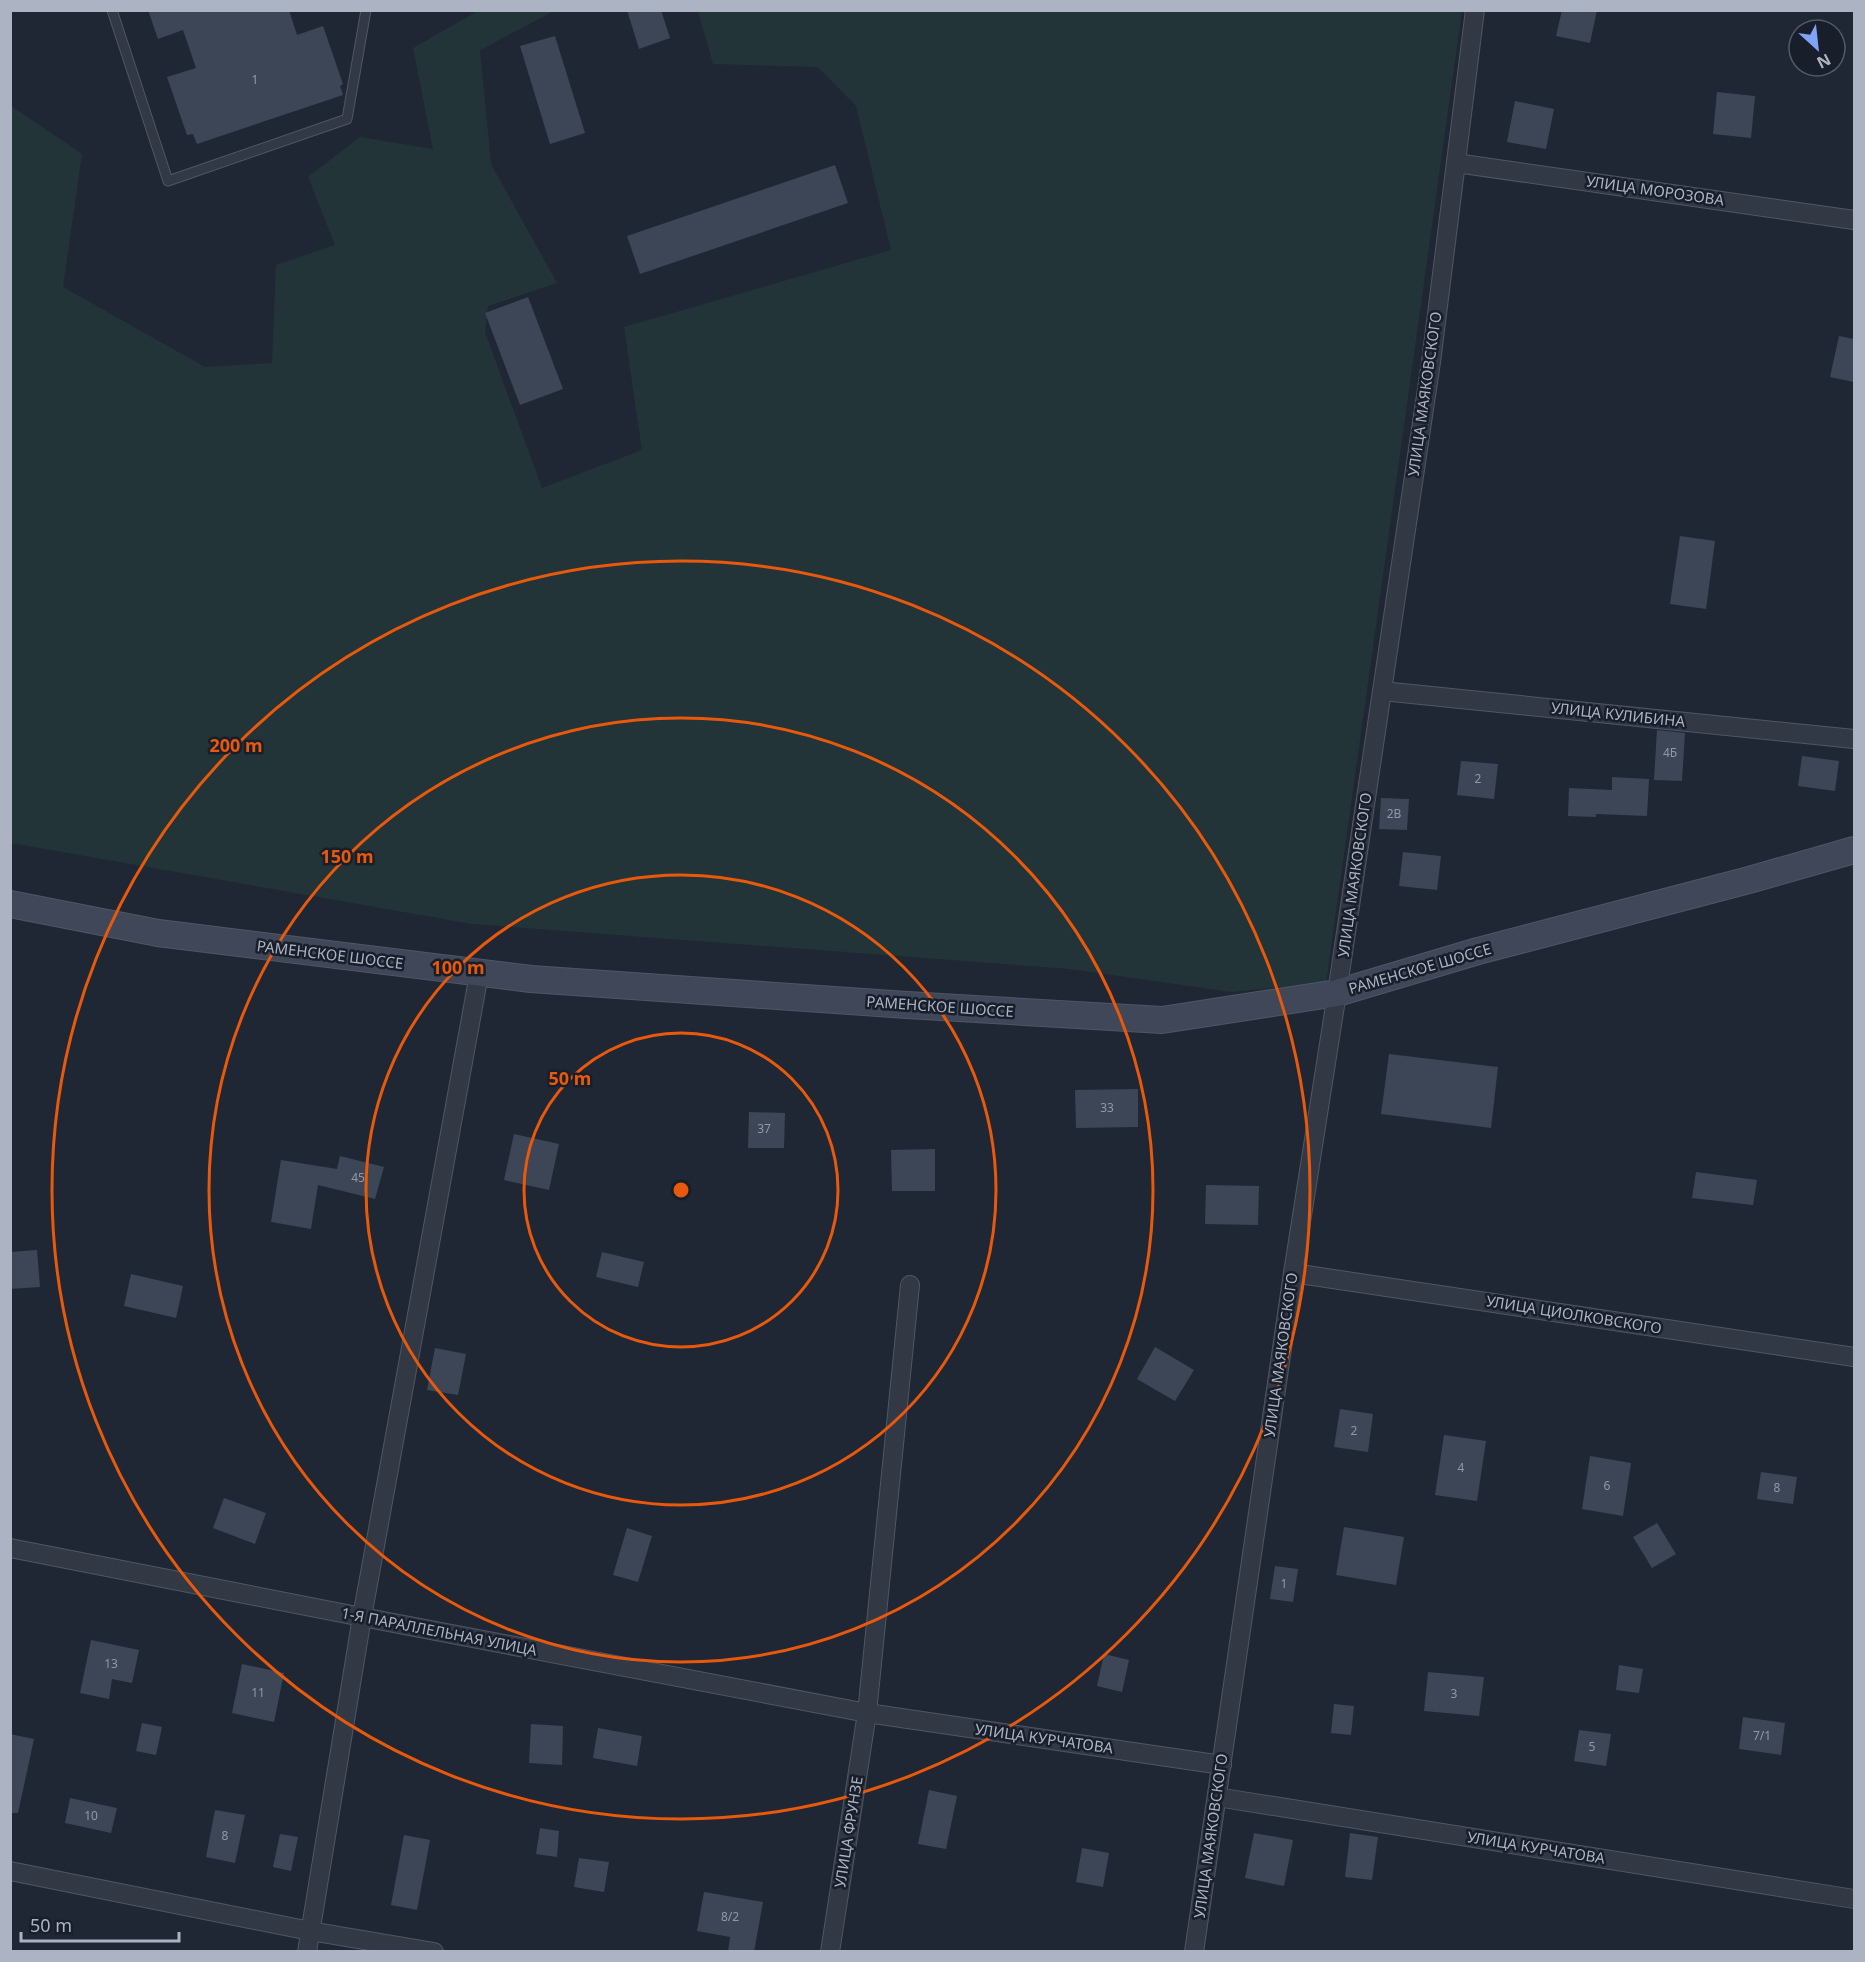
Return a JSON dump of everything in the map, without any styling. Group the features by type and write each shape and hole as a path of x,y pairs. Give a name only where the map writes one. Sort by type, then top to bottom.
{"main road":[{"name":"РАМЕНСКОЕ ШОССЕ","path":"10,904 158,933 479,974 907,1005 1162,1020 1337,993 1478,951 1854,850"}],"street":[{"name":"УЛИЦА МАЯКОВСКОГО","path":"1194,1952 1293,1273 1431,362 1475,10"},
{"name":"УЛИЦА МОРОЗОВА","path":"1456,163 1854,220"},
{"name":"УЛИЦА КУЛИБИНА","path":"1382,691 1854,739"},
{"path":"307,1952 362,1617 479,974"},
{"name":"УЛИЦА ЦИОЛКОВСКОГО","path":"1293,1273 1854,1357"},
{"name":"УЛИЦА ФРУНЗЕ","path":"830,1952 867,1713 910,1285"},
{"name":"1-Я ПАРАЛЛЕЛЬНАЯ УЛИЦА","path":"10,1548 867,1713"},
{"name":"УЛИЦА КУРЧАТОВА","path":"867,1713 1222,1765"},
{"name":"УЛИЦА КУРЧАТОВА","path":"1217,1797 1854,1899"},
{"path":"10,1871 310,1931 434,1952"}],"lane":[{"path":"112,10 168,181 347,119 366,10"}],"shaded area":[{"path":"478,11 554,11 480,50 491,164 557,283 488,306 485,332 542,488 642,450 624,327 891,250 856,106 818,67 713,64 698,11 1462,11 1326,983 1231,992 1070,969 472,924 11,843 10,105 82,154 63,287 205,367 272,363 276,265 335,245 308,177 360,137 433,149 413,48"}],"building":[{"path":"148,10 289,10 297,35 323,26 343,84 340,86 343,95 197,144 193,134 187,135 167,77 196,68 183,30 158,39"},
{"path":"627,10 661,10 670,38 639,49"},
{"path":"1562,10 1597,10 1590,43 1556,36"},
{"path":"555,36 585,133 550,144 520,46"},
{"path":"1717,92 1755,96 1751,138 1713,134"},
{"path":"1515,101 1554,109 1546,149 1507,142"},
{"path":"835,165 848,203 640,274 627,236"},
{"path":"528,297 563,389 520,405 485,313"},
{"path":"1839,336 1854,339 1854,382 1830,377"},
{"path":"1680,536 1715,541 1706,609 1670,604"},
{"path":"1657,730 1685,733 1682,781 1654,780"},
{"path":"1802,756 1839,761 1835,791 1798,786"},
{"path":"1461,761 1498,764 1494,799 1457,795"},
{"path":"1612,777 1649,779 1647,816 1596,814 1596,817 1568,816 1569,788 1612,790"},
{"path":"1381,798 1409,799 1407,830 1379,829"},
{"path":"1403,852 1441,856 1437,890 1399,886"},
{"path":"1389,1054 1498,1067 1491,1128 1381,1114"},
{"path":"1138,1089 1138,1127 1076,1128 1075,1090"},
{"path":"749,1112 785,1113 784,1148 748,1148"},
{"path":"514,1134 559,1144 549,1190 504,1180"},
{"path":"935,1149 935,1191 892,1191 891,1150"},
{"path":"340,1156 384,1167 375,1199 318,1185 311,1229 271,1222 281,1160 337,1169"},
{"path":"1696,1172 1757,1180 1753,1205 1692,1198"},
{"path":"1206,1185 1259,1186 1258,1225 1205,1224"},
{"path":"37,1250 40,1287 10,1289 10,1252"},
{"path":"602,1252 644,1262 638,1287 596,1277"},
{"path":"131,1274 183,1286 176,1318 124,1306"},
{"path":"1155,1347 1194,1370 1175,1401 1137,1379"},
{"path":"435,1348 466,1354 458,1395 427,1390"},
{"path":"1340,1409 1373,1414 1368,1452 1334,1447"},
{"path":"1444,1435 1486,1441 1477,1501 1435,1495"},
{"path":"1590,1456 1631,1463 1623,1516 1582,1509"},
{"path":"1761,1472 1797,1477 1793,1504 1757,1499"},
{"path":"224,1498 266,1513 255,1544 213,1528"},
{"path":"1657,1523 1676,1554 1652,1568 1633,1537"},
{"path":"1344,1527 1404,1537 1396,1585 1336,1575"},
{"path":"627,1528 652,1536 638,1582 613,1575"},
{"path":"1275,1566 1298,1569 1293,1602 1270,1599"},
{"path":"91,1640 139,1650 132,1683 112,1679 109,1699 80,1693"},
{"path":"1104,1654 1129,1660 1122,1692 1097,1686"},
{"path":"242,1664 284,1673 274,1722 232,1713"},
{"path":"1619,1665 1643,1669 1639,1693 1616,1690"},
{"path":"1428,1672 1484,1677 1479,1716 1424,1711"},
{"path":"1334,1704 1354,1706 1351,1735 1331,1733"},
{"path":"1743,1717 1785,1723 1781,1755 1739,1749"},
{"path":"142,1723 162,1727 156,1755 136,1751"},
{"path":"531,1724 563,1726 562,1765 529,1763"},
{"path":"598,1728 642,1736 637,1766 593,1758"},
{"path":"1579,1730 1611,1734 1606,1766 1574,1761"},
{"path":"10,1734 34,1739 18,1813 10,1813"},
{"path":"929,1790 957,1796 946,1849 918,1844"},
{"path":"70,1798 117,1808 111,1833 65,1823"},
{"path":"215,1810 245,1815 235,1863 206,1857"},
{"path":"540,1828 559,1831 557,1857 536,1854"},
{"path":"1254,1833 1293,1840 1284,1886 1245,1878"},
{"path":"1350,1833 1378,1837 1372,1880 1345,1877"},
{"path":"280,1834 298,1837 291,1871 273,1867"},
{"path":"404,1835 430,1840 417,1910 391,1905"},
{"path":"1082,1848 1109,1853 1103,1887 1076,1882"},
{"path":"579,1858 609,1862 604,1892 574,1887"},
{"path":"704,1892 763,1902 754,1952 728,1952 730,1937 697,1931"}]}
